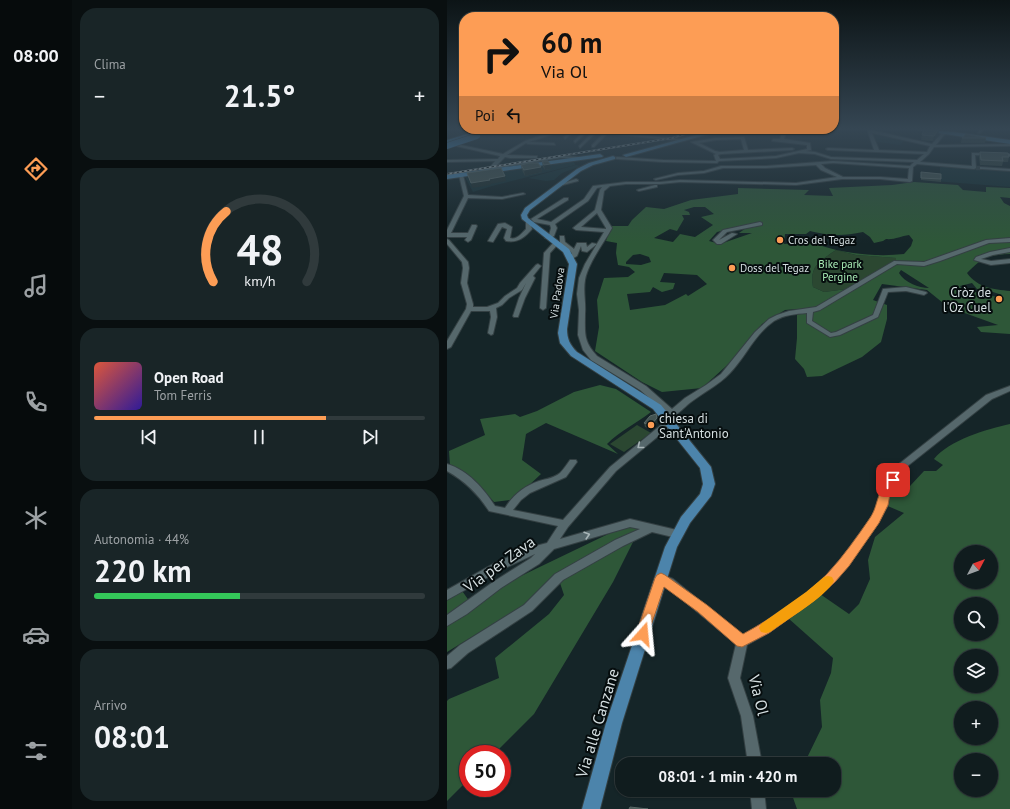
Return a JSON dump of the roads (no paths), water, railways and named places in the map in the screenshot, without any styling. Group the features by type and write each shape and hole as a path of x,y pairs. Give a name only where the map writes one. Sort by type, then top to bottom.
{"main road":[{"path":"449,177 520,167"},
{"path":"528,223 524,215 527,209 579,170 587,167"},
{"name":"Via Padova","path":"528,223 573,255 562,339 565,346 574,354 643,397 669,417 705,468 709,484 705,496 685,520 677,534"},
{"name":"Via alle Canzane","path":"591,809 614,723 661,578 677,534"}],"street":[{"path":"449,177 506,167"},
{"path":"669,417 643,388 594,358 589,353 581,335 581,294 583,278 588,264 607,234 609,228 598,210 602,190 608,186 632,180 660,179 678,174 704,172 714,167"},
{"path":"820,167 842,178"},
{"path":"858,167 855,168 859,178"},
{"path":"566,199 534,219 552,224 586,200 595,187 626,183 660,183 705,180 796,184 842,178 909,181 913,167"},
{"path":"956,167 975,168 975,167"},
{"path":"981,168 1010,170"},
{"path":"461,175 466,196 447,235 469,238 475,226"},
{"path":"559,184 576,180"},
{"path":"639,190 676,181"},
{"path":"466,196 502,198 523,194"},
{"path":"598,210 576,228 607,231"},
{"path":"491,241 497,232 498,226 503,225 510,228 507,235 508,240 518,240 529,229 528,223"},
{"path":"548,238 551,236 554,228 552,224"},
{"path":"734,234 719,243 716,240 725,231 760,224"},
{"path":"562,237 562,243 573,255"},
{"name":"Via per Zava","path":"447,621 463,611 497,585 535,561 550,546 565,524 613,469 688,401 712,386 727,371 761,330 780,315 799,310 810,311 819,309 896,262 924,264 988,241 1010,240"},
{"path":"447,241 465,262 466,268 464,283 470,304 469,309 447,347"},
{"path":"573,255 576,241"},
{"path":"543,308 547,253 556,243"},
{"path":"573,255 578,245 584,244 584,250 587,250 594,244"},
{"path":"1010,250 983,255 977,260 991,263 1010,261"},
{"path":"516,316 522,298 531,279 547,264"},
{"path":"469,309 490,308 500,304 507,297 520,289 522,284 538,266"},
{"path":"810,311 809,322 830,335 838,334 876,316 885,290 906,290 924,293"},
{"path":"490,308 493,309 494,312 491,333"},
{"path":"661,578 742,642 764,629 811,596 831,578 845,562 875,520 883,505 885,493 902,466 989,397 1010,388"},
{"path":"507,512 514,499 523,492 535,486 554,480 563,474 573,462"},
{"path":"447,467 461,474 473,483 492,508 565,524"},
{"path":"447,595 497,567 532,551 630,523 677,534"},
{"path":"447,664 464,649 528,608 559,577 619,543 651,528"},
{"name":"Via Ol","path":"742,642 734,678 747,716 754,757"},
{"path":"758,797 759,809"}],"tunnel":[{"path":"976,168 982,168"}],"railway":[{"path":"447,174 492,167"}],"place":[{"name":"Cros del Tegaz","path":"780,240"},
{"name":"Doss del Tegaz","path":"732,268"},
{"name":"Cròz de l'Oz Cuel","path":"999,299"},
{"name":"chiesa di Sant'Antonio","path":"651,425"}],"park label":[{"name":"Bike park Pergine","path":"840,270"}]}
